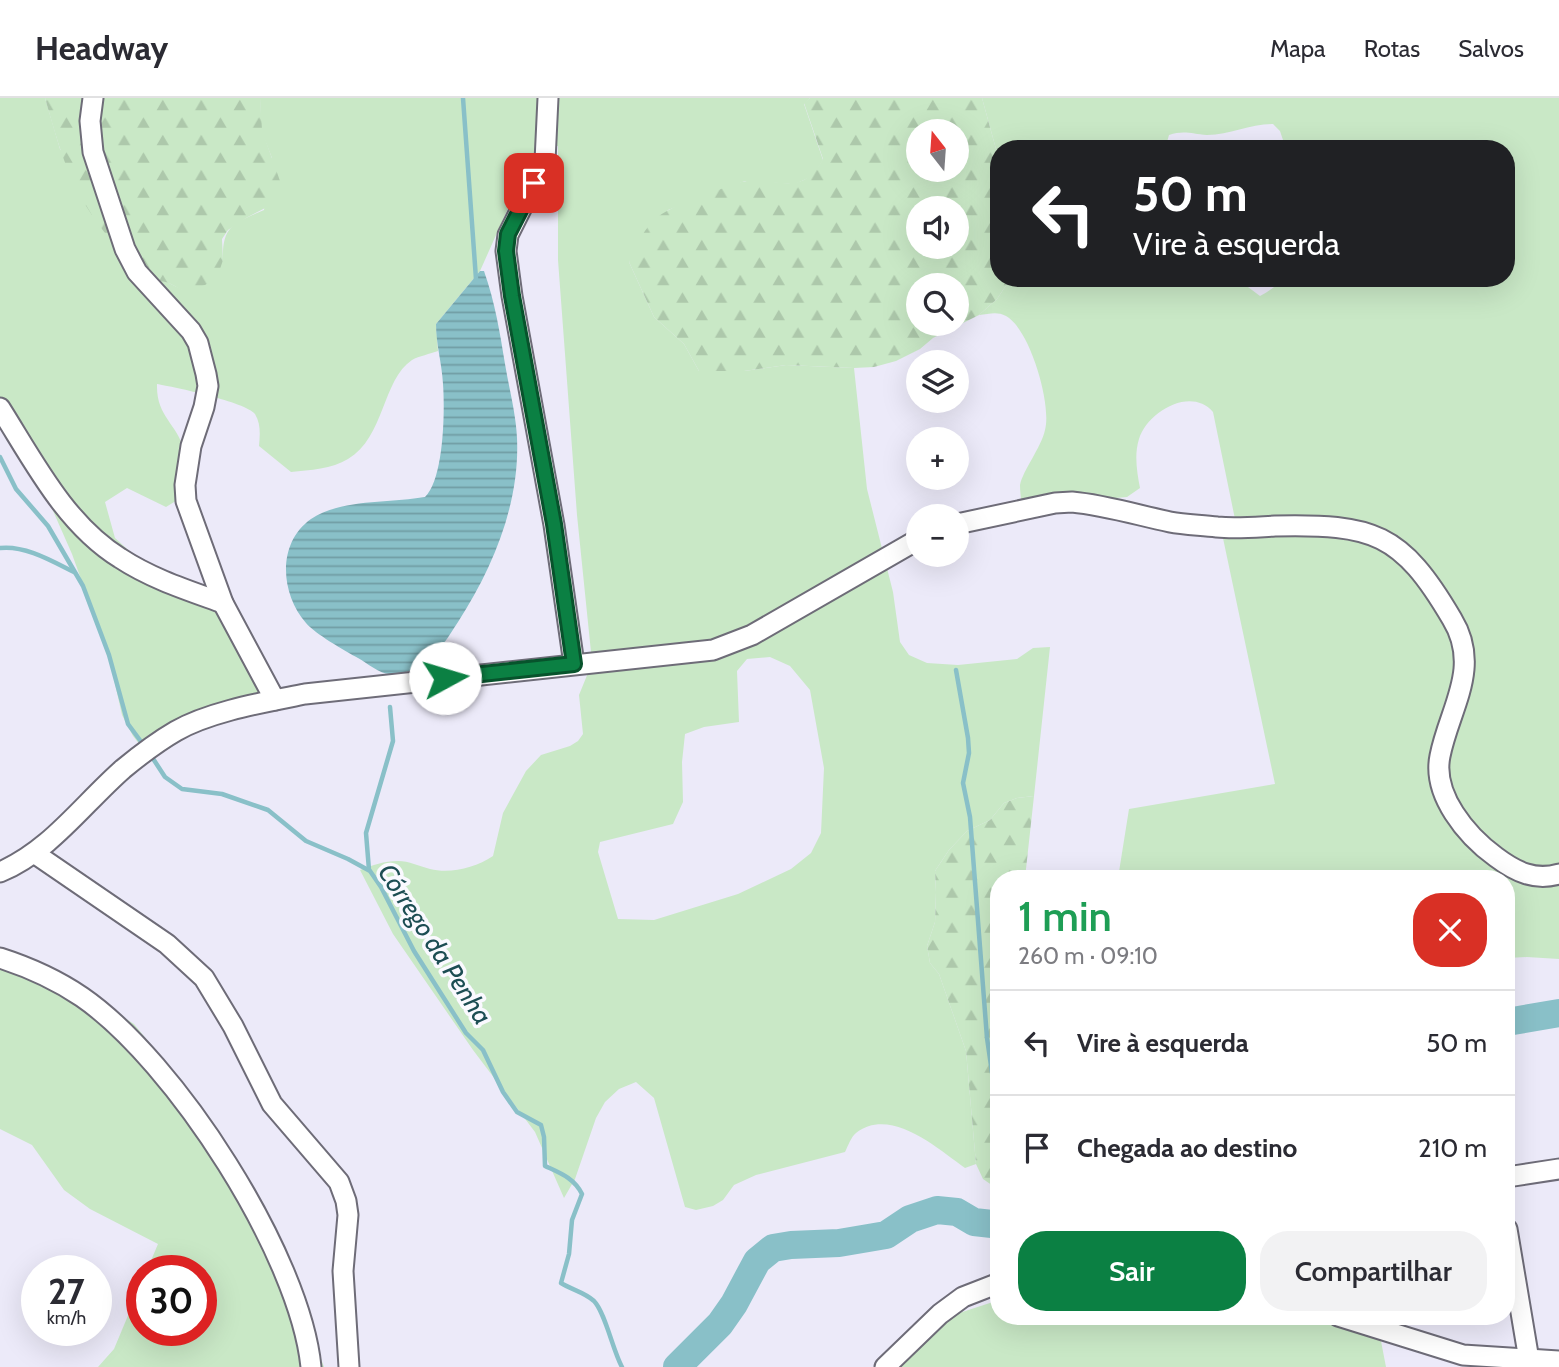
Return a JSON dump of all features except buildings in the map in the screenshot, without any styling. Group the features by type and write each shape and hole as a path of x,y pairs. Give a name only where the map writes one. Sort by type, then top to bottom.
{"street":[{"path":"93,98 90,121 93,152 125,249 137,272 191,331 198,343 208,386 191,446 185,485 189,513 223,603 275,700"},
{"path":"548,98 545,161 508,234 506,251 554,524 574,664"},
{"path":"0,408 50,487 102,546 166,583 223,603"},
{"path":"969,521 1055,503 1072,502 1172,522 1222,527 1347,527 1390,542 1410,558 1426,577 1455,622 1462,645 1462,690 1439,757 1439,772 1444,792 1454,813 1470,835 1507,865 1535,877 1546,878 1559,874"},
{"path":"0,872 34,853 145,751 192,723 305,694 703,651 735,643 906,546"},
{"path":"34,853 167,944 204,978 233,1026 272,1104 339,1182 348,1215 343,1271 349,1367"},
{"path":"0,958 50,978 82,997 126,1036 182,1099 247,1196 271,1243 303,1320 312,1367"},
{"path":"1515,1176 1559,1169"},
{"path":"1515,1277 1529,1360"},
{"path":"885,1367 940,1314 963,1297 990,1286"},
{"path":"1367,1325 1463,1355 1559,1361"}],"green space":[{"path":"0,98 45,98 60,149 158,280 185,291 223,260 225,239 232,227 264,210 272,158 261,130 260,98 810,98 804,104 823,160 813,176 795,184 745,181 668,210 629,262 654,317 684,344 699,371 744,371 786,365 854,368 867,489 893,592 900,642 909,655 927,663 958,665 1017,659 1033,648 1050,647 1034,796 1004,803 990,820 967,831 949,850 935,871 935,922 927,946 930,963 939,974 966,1051 976,1164 965,1168 928,1141 899,1127 884,1124 870,1126 854,1135 845,1152 756,1175 734,1185 723,1200 713,1206 696,1210 685,1207 654,1098 636,1082 619,1089 605,1102 596,1118 575,1179 564,1198 535,1132 473,1050 393,934 360,870 398,861 430,869 454,870 470,867 493,856 503,813 526,771 541,755 570,746 583,734 579,695 590,668 591,652 577,515 558,260 558,146 546,146 526,168 480,271 436,324 438,351 412,360 402,369 369,437 348,459 328,467 291,472 259,446 258,422 249,409 157,384 163,412 177,433 185,455 179,499 166,507 127,488 105,502 115,538 146,566 205,596 238,641 269,703 198,730 160,754 144,750 122,715 109,657 72,554 28,454 0,401","holes":["770,657 790,666 810,690 824,768 821,833 811,853 791,869 738,894 654,920 618,919 598,852 600,842 673,824 683,802 682,762 685,734 704,727 739,722 737,671 747,659"]},
{"path":"45,98 260,98 262,130 280,181 275,203 228,230 222,239 223,260 217,278 185,292 164,282 150,284 110,239 84,203 63,156"},
{"path":"810,98 982,98 994,140 990,140 990,287 1005,287 997,299 969,320 969,273 906,273 906,336 937,336 918,350 906,350 906,356 896,361 874,367 786,365 744,371 699,371 684,344 654,317 629,262 636,246 651,223 670,209 734,184 759,181 799,182 815,171 823,159 804,103"},
{"path":"982,98 1559,98 1559,959 1515,958 1515,870 1119,870 1129,809 1275,784 1220,524 1236,524 1213,412 1193,401 1182,402 1160,412 1151,420 1137,445 1136,464 1140,488 1127,497 1022,506 1020,485 1045,430 1042,386 1031,351 1015,324 999,314 979,315 997,299 1005,287 1248,287 1260,296 1274,287 1515,287 1515,140 1283,140 1280,131 1273,124 1215,135 1174,134 1169,135 1168,140 994,140"},
{"path":"1034,796 1026,870 990,870 990,1184 983,1179 976,1164 966,1051 939,974 930,963 927,946 935,922 935,871 949,850 967,831 990,820 1004,803"},
{"path":"0,953 57,974 134,1024 197,1101 279,1240 324,1367 98,1367 114,1349 126,1320 126,1346 217,1346 217,1255 153,1255 158,1244 90,1209 64,1190 32,1145 0,1129"},
{"path":"990,1303 990,1325 1354,1325 1380,1336 1386,1367 895,1367 950,1316"}],"water":[{"path":"480,271 484,271 494,306 515,420 517,462 509,511 482,580 445,642 431,658 414,669 387,674 330,642 306,623 297,611 287,583 288,555 292,541 300,529 323,513 351,505 425,497 436,475 442,444 444,410 436,324"}],"waterway":[{"path":"463,98 476,279"},
{"name":"Córrego da Penha","path":"0,457 16,489 48,526 83,586 109,655 128,724 145,747"},
{"name":"Córrego da Penha","path":"0,548 29,551 74,572"},
{"path":"956,670 968,738 969,753 963,783 970,817 990,1059"},
{"path":"369,870 366,833 393,741 390,707"},
{"name":"Córrego da Penha","path":"150,754 165,777 182,789 222,794 268,810 306,841 370,871 414,951 466,1033 483,1050 503,1092 517,1112 541,1125 545,1166 571,1180 579,1188 582,1194 572,1220 569,1254 561,1283 586,1295 598,1306 622,1367"},
{"path":"1515,1021 1559,1013"},
{"path":"677,1367 720,1324 757,1261 773,1248 839,1243 886,1235 910,1219 937,1210 957,1212 974,1222 990,1224"}],"route":[{"path":"445,678 574,664 554,524 506,251 508,234 534,183"}]}
